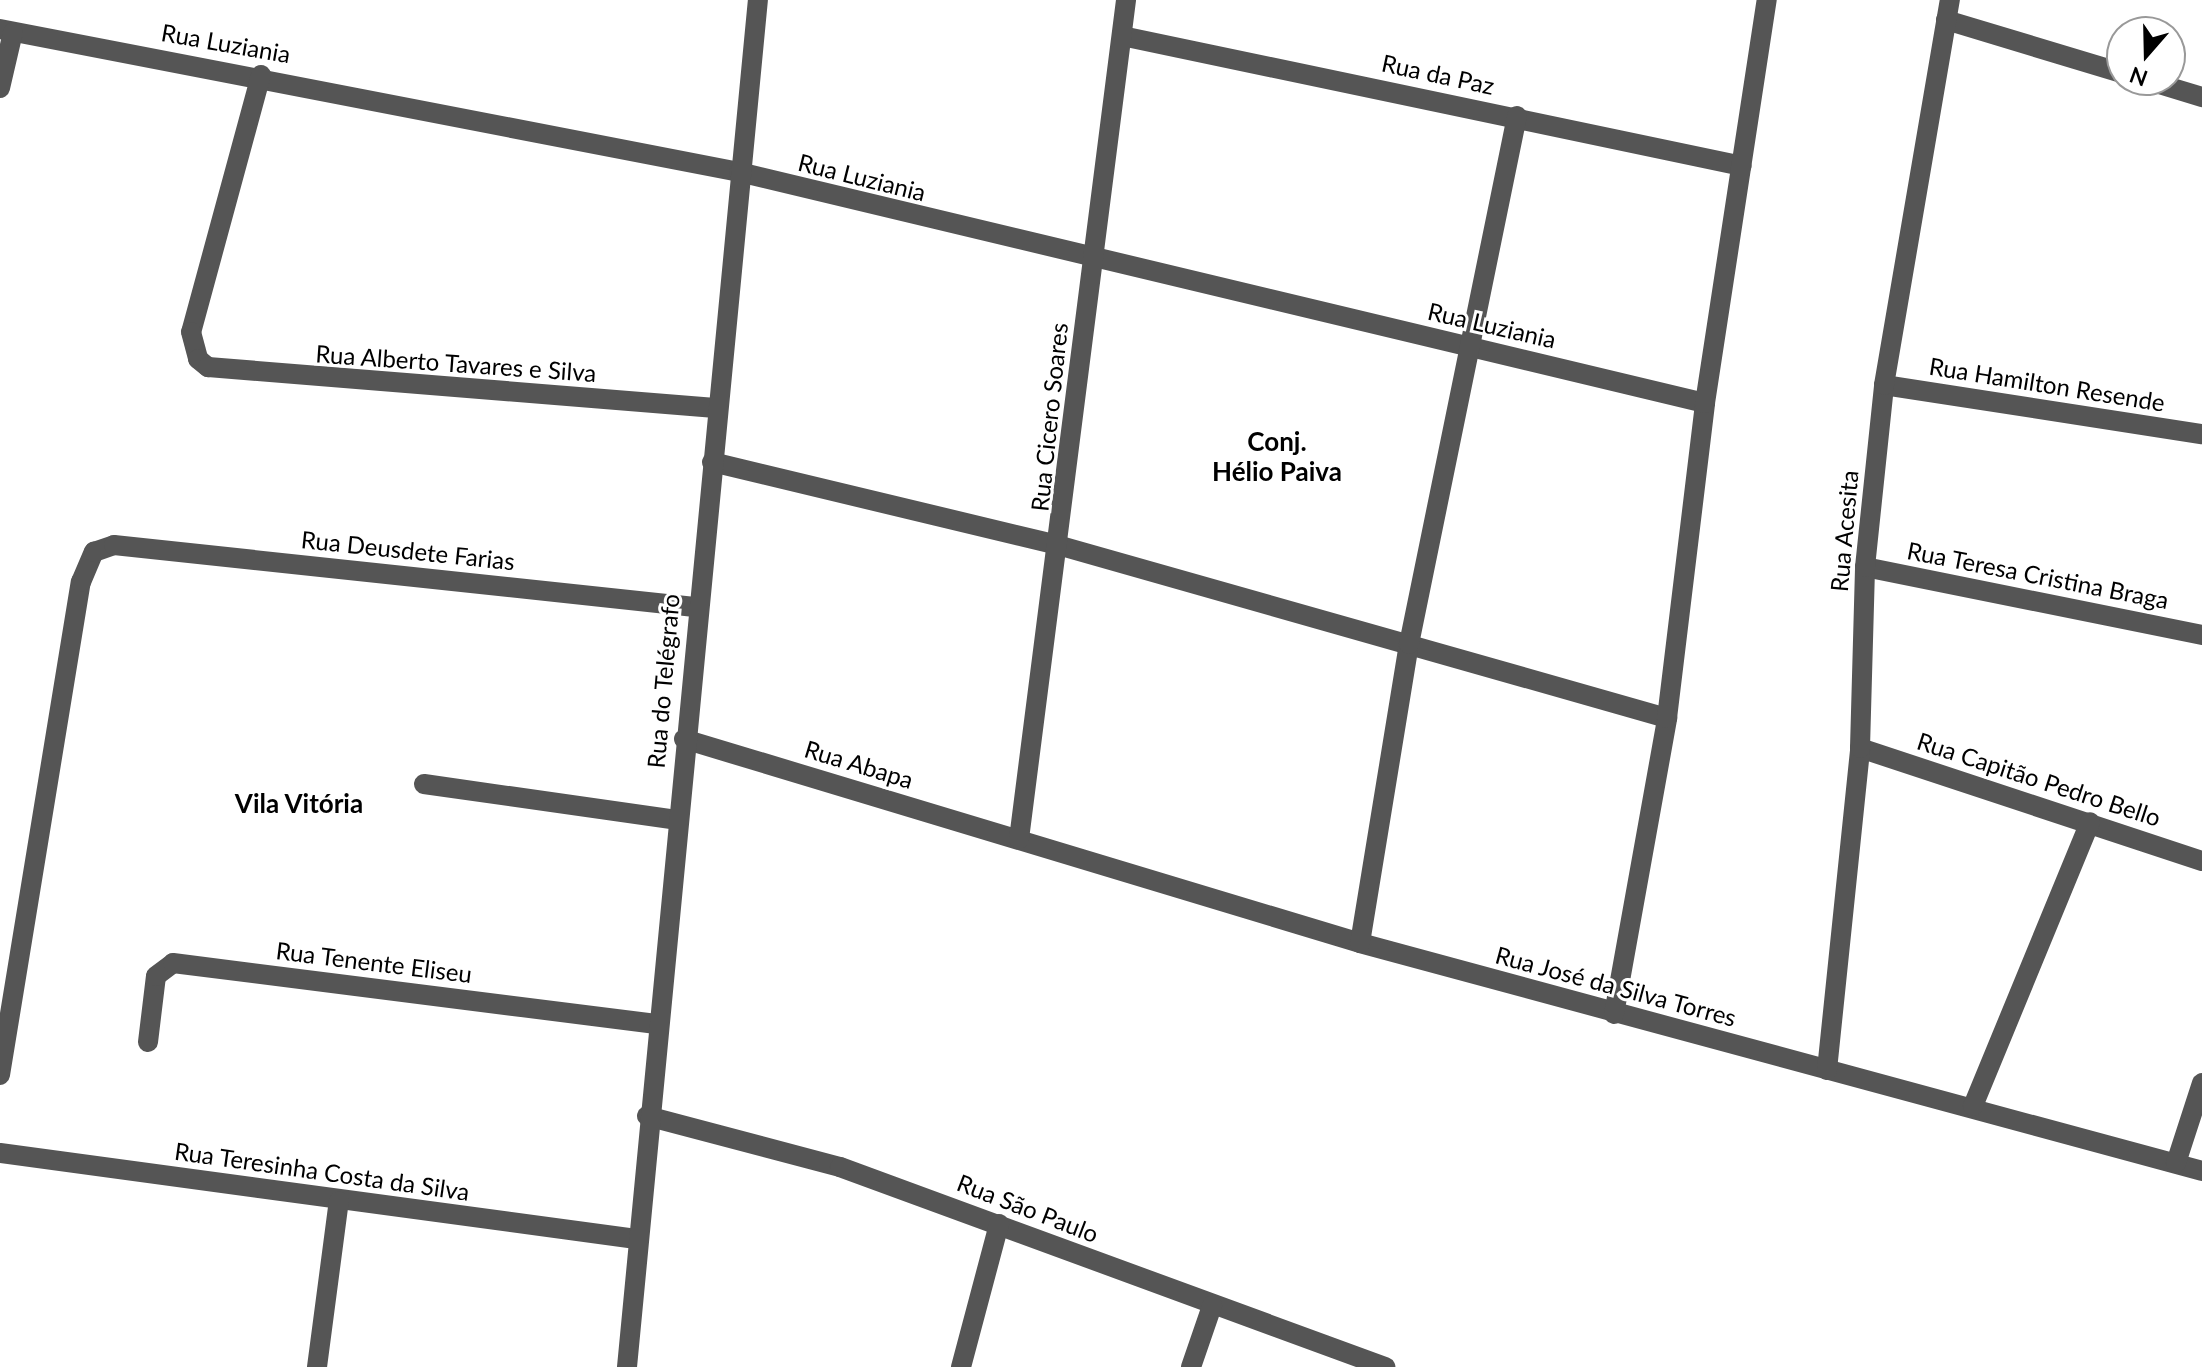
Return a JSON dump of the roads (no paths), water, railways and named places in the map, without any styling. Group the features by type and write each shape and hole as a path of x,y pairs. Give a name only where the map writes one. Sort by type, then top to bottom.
{"street":[{"name":"Rua do Telégrafo","path":"627,1367 647,1116 695,607 758,0"},
{"name":"Rua Cicero Soares","path":"1019,839 1061,546 1092,262 1126,0"},
{"path":"1614,1014 1667,718 1705,403 1767,0"},
{"path":"1948,10 2106,67"},
{"name":"Rua Acesita","path":"1827,1070 1860,748 1865,567 1884,385 1948,10"},
{"name":"Rua Luziania","path":"7,31 261,75 739,172 1092,262 1468,345 1705,403"},
{"path":"0,88 7,31"},
{"name":"Rua da Paz","path":"1122,36 1517,116 1742,166"},
{"name":"Rua Alberto Tavares e Silva","path":"261,75 191,332 198,359 226,373 715,408"},
{"path":"1360,943 1409,644 1517,116"},
{"name":"Rua Hamilton Resende","path":"1884,385 2202,434"},
{"path":"712,462 1061,546 1667,718"},
{"name":"Rua Deusdete Farias","path":"0,1075 81,582 94,552 114,545 695,607"},
{"name":"Rua Teresa Cristina Braga","path":"1865,567 2202,635"},
{"name":"Rua Abapa","path":"684,739 1019,839"},
{"name":"Rua Capitão Pedro Bello","path":"1860,748 2202,861"},
{"path":"424,784 676,820"},
{"path":"1973,1106 2090,822"},
{"name":"Rua José da Silva Torres","path":"1019,839 1360,943 1614,1014 1973,1106 2202,1171"},
{"name":"Rua Tenente Eliseu","path":"148,1042 156,976 173,963 656,1024"},
{"path":"2176,1163 2202,1083"},
{"name":"Rua São Paulo","path":"647,1116 840,1167 1385,1367"},
{"name":"Rua Teresinha Costa da Silva","path":"0,1153 636,1239"},
{"path":"317,1367 339,1201"},
{"path":"961,1367 999,1224"},
{"path":"1191,1367 1212,1306"}],"district":[{"name":"Conj. Hélio Paiva","path":"1277,457"},
{"name":"Vila Vitória","path":"299,804"}]}
